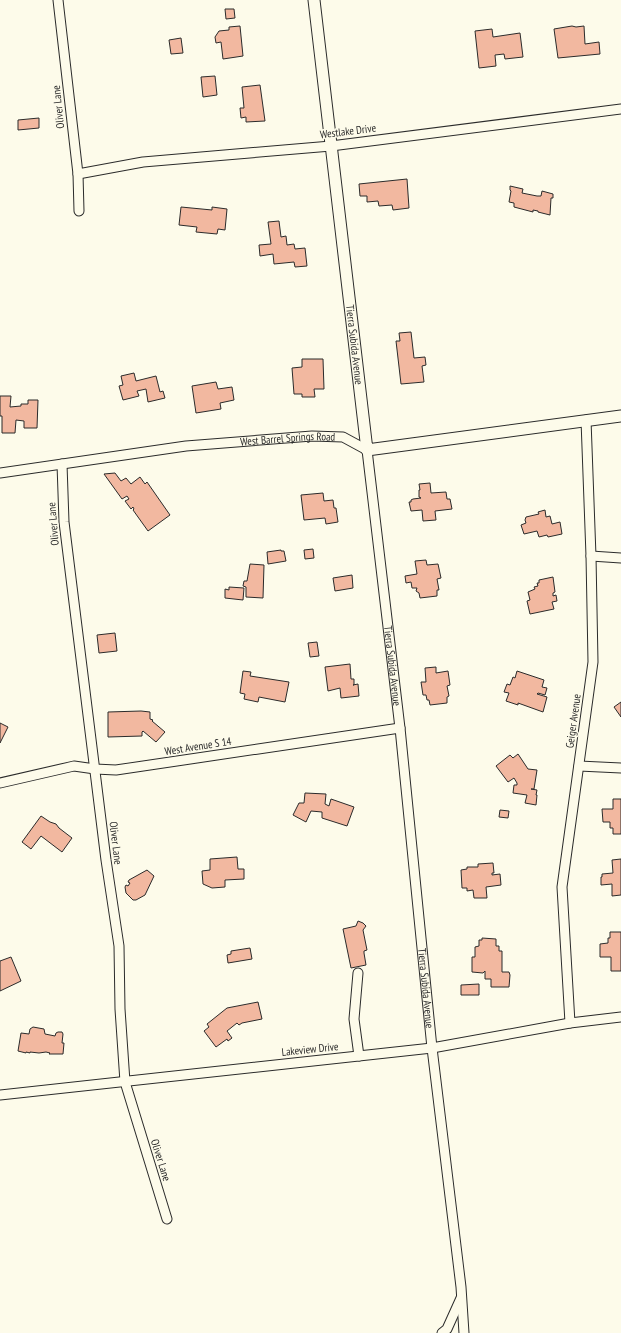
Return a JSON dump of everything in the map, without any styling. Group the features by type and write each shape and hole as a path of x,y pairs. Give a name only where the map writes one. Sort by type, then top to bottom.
{"street":[{"name":"Oliver Lane","path":"58,0 78,174 79,211"},
{"name":"Tierra Subida Avenue","path":"314,0 400,728 432,1048 462,1298 464,1333"},
{"name":"Westlake Drive","path":"78,174 143,162 331,146 621,109"},
{"path":"367,450 621,416"},
{"name":"Geiger Avenue","path":"570,1023 562,887 593,662 586,420"},
{"name":"West Barrel Springs Road","path":"0,473 186,446 312,436 343,436 367,450"},
{"name":"Oliver Lane","path":"62,464 64,522 106,860 119,946 120,1008 125,1082 166,1219"},
{"path":"591,556 621,558"},
{"name":"West Avenue S 14","path":"0,783 74,766 116,770 400,728"},
{"path":"579,766 621,768"},
{"path":"358,973 354,1019 359,1056"},
{"name":"Lakeview Drive","path":"0,1095 432,1048 570,1023 621,1017"},
{"path":"442,1333 447,1329 462,1298"}],"building":[{"path":"225,9 234,9 235,18 226,19"},
{"path":"240,26 243,56 223,59 221,42 216,43 215,37 219,31 229,30 229,27"},
{"path":"584,26 585,44 599,42 600,54 558,58 554,29"},
{"path":"492,29 493,37 520,33 523,57 505,59 504,54 495,55 496,66 479,68 475,31"},
{"path":"181,38 183,53 171,54 169,40"},
{"path":"215,76 217,95 203,97 201,77"},
{"path":"260,85 265,121 246,122 246,117 241,118 240,108 244,108 242,87"},
{"path":"39,118 39,128 18,130 18,120"},
{"path":"407,179 409,208 393,210 392,205 379,206 378,201 367,202 367,196 360,196 359,184"},
{"path":"510,186 523,189 522,193 537,196 541,196 542,191 553,194 553,198 551,198 550,215 538,211 533,210 533,212 514,207 514,203 509,202 511,191"},
{"path":"181,207 212,210 212,207 227,209 225,230 218,229 217,234 196,232 197,227 179,225"},
{"path":"279,221 281,237 286,236 287,245 294,244 295,249 305,248 307,266 295,267 294,262 274,264 273,254 260,256 259,245 271,244 268,222"},
{"path":"411,332 414,358 425,357 426,365 422,366 424,382 401,384 396,341 400,341 399,333"},
{"path":"302,359 323,359 324,389 314,389 315,397 302,397 302,394 294,394 292,368 302,367"},
{"path":"134,373 136,381 156,376 160,392 163,391 165,398 148,402 146,389 137,391 139,396 123,400 119,386 123,385 121,376"},
{"path":"216,382 218,389 232,387 234,400 220,403 221,409 196,413 192,386"},
{"path":"0,396 11,396 10,407 28,404 28,400 38,400 37,428 24,428 24,421 16,420 15,433 2,433"},
{"path":"115,473 121,481 126,478 131,484 140,477 145,484 147,482 170,515 148,531 133,510 133,507 131,509 125,501 129,499 127,496 122,499 104,474"},
{"path":"430,483 431,493 446,492 447,499 450,499 452,509 435,511 436,520 423,521 422,510 411,511 409,502 413,499 421,498 419,497 419,484"},
{"path":"323,493 324,501 333,500 338,522 326,524 325,518 304,520 301,495"},
{"path":"545,510 546,517 550,516 552,524 560,522 562,534 539,537 537,531 524,534 521,525 526,523 526,517 539,514 538,512"},
{"path":"313,549 314,558 305,559 304,550"},
{"path":"284,551 286,561 268,564 267,552"},
{"path":"426,560 427,565 438,564 441,578 437,579 439,590 437,590 437,596 420,598 419,593 416,591 417,588 412,588 411,582 406,583 405,576 417,574 415,561"},
{"path":"250,564 264,565 263,598 246,597 246,587 243,586 244,581 247,581"},
{"path":"352,575 353,588 335,591 333,578"},
{"path":"553,577 555,592 553,593 553,596 556,595 557,601 552,602 554,609 530,614 527,601 530,600 528,592 535,589 534,587 538,586 537,583 539,583 539,580"},
{"path":"229,587 244,588 243,600 225,598 225,589 229,590"},
{"path":"115,633 117,651 99,653 97,635"},
{"path":"317,642 319,656 310,657 308,643"},
{"path":"350,664 351,679 354,679 354,685 358,684 359,696 341,698 340,688 328,691 325,667"},
{"path":"436,667 436,673 448,671 450,685 447,686 449,696 447,697 447,703 430,705 426,695 423,695 421,682 426,682 425,668"},
{"path":"243,671 251,672 250,676 289,682 285,702 259,697 258,702 244,699 245,694 240,693"},
{"path":"517,671 544,680 542,687 547,688 545,695 537,694 547,697 543,712 518,703 518,705 506,701 509,693 504,692 507,684 510,685 513,677 515,678"},
{"path":"621,702 621,717 614,707"},
{"path":"108,712 150,712 150,719 153,720 152,721 165,732 156,742 143,731 142,736 108,737"},
{"path":"0,723 8,727 0,743"},
{"path":"518,754 528,769 537,770 534,789 531,789 537,790 536,805 525,803 527,795 513,793 514,785 517,785 514,778 508,782 496,766 510,755 513,758"},
{"path":"305,793 326,794 325,804 329,806 331,799 354,807 347,826 322,818 322,812 311,811 306,822 293,815 299,803 304,803"},
{"path":"613,799 621,799 621,834 613,834 613,828 610,828 610,822 603,822 602,809 613,809"},
{"path":"500,810 509,811 508,818 499,817"},
{"path":"41,816 56,824 72,838 62,852 41,836 31,849 22,842"},
{"path":"237,857 238,869 244,869 244,879 225,880 225,887 212,888 203,884 202,871 210,870 210,859"},
{"path":"621,859 621,895 612,896 612,884 601,885 601,877 602,874 613,873 612,860"},
{"path":"493,863 494,873 492,873 492,875 500,874 501,885 486,887 487,898 474,898 473,890 467,891 467,888 462,888 461,870 467,869 467,867 478,867 478,864"},
{"path":"147,870 154,876 145,895 133,900 126,893 125,887 130,883 128,882 129,880"},
{"path":"358,921 366,926 363,930 367,950 364,951 366,965 351,968 343,929 356,926"},
{"path":"610,932 621,932 621,971 611,971 611,957 600,957 600,944 608,943"},
{"path":"482,938 496,939 496,946 499,946 499,951 502,951 502,972 509,972 510,975 509,987 491,987 491,979 485,979 485,971 483,973 472,972 472,957 475,957 475,947 479,946 479,940 482,940"},
{"path":"250,948 252,959 228,963 227,955 231,954 231,951"},
{"path":"11,957 21,981 0,991 0,961"},
{"path":"479,984 479,995 461,995 461,985"},
{"path":"258,1002 262,1019 239,1025 237,1023 227,1031 232,1038 228,1041 227,1039 216,1047 204,1031 209,1027 207,1024 227,1008"},
{"path":"33,1027 44,1029 45,1034 55,1036 56,1033 62,1032 62,1043 64,1043 63,1054 49,1054 50,1053 46,1052 26,1053 18,1051 21,1033 29,1034 30,1029"}]}
